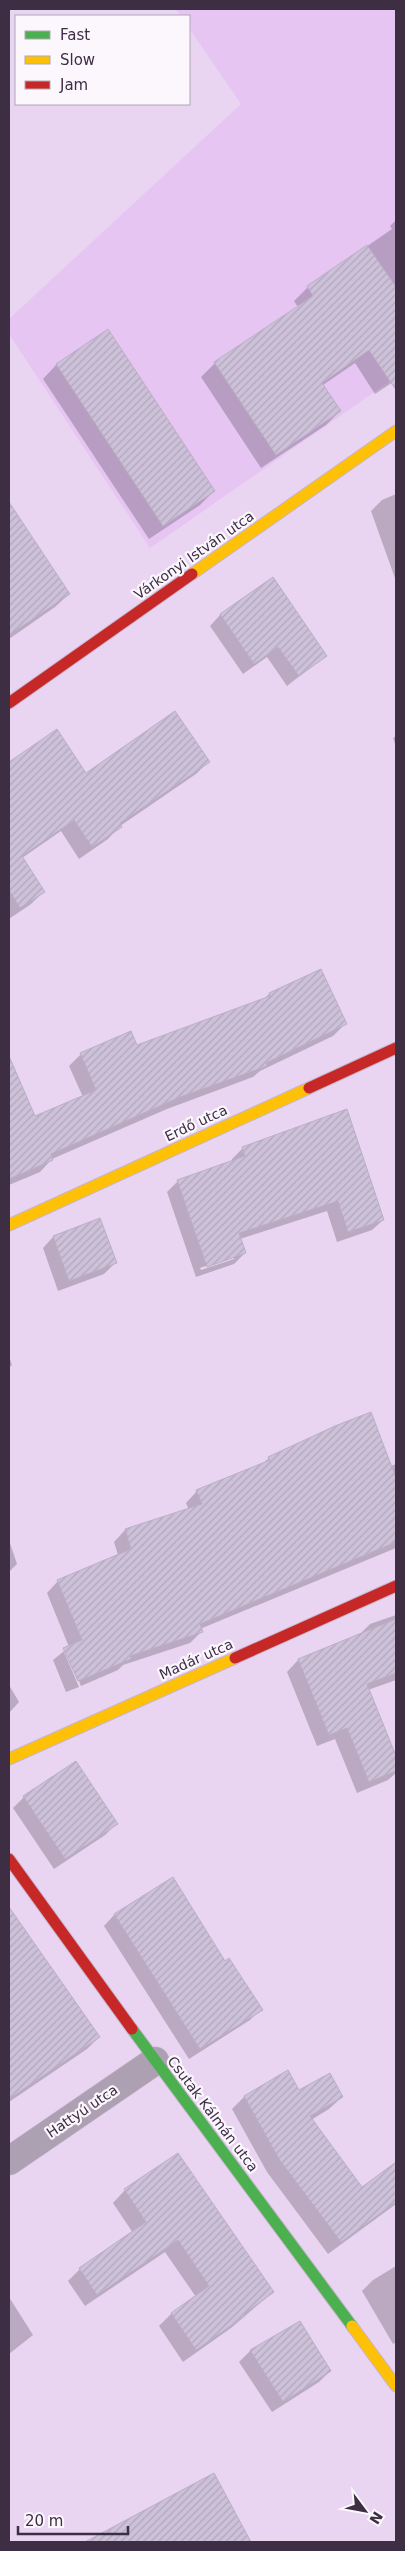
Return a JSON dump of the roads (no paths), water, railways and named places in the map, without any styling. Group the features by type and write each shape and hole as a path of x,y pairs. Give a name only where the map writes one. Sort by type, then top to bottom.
{"street":[{"name":"Várkonyi István utca","path":"9,703 396,431"},
{"name":"Erdő utca","path":"9,1225 396,1048"},
{"name":"Madár utca","path":"9,1759 396,1586"},
{"name":"Csutak Kálmán utca","path":"9,1859 155,2061 393,2375"},
{"name":"Hattyú utca","path":"9,2161 155,2061"}]}
